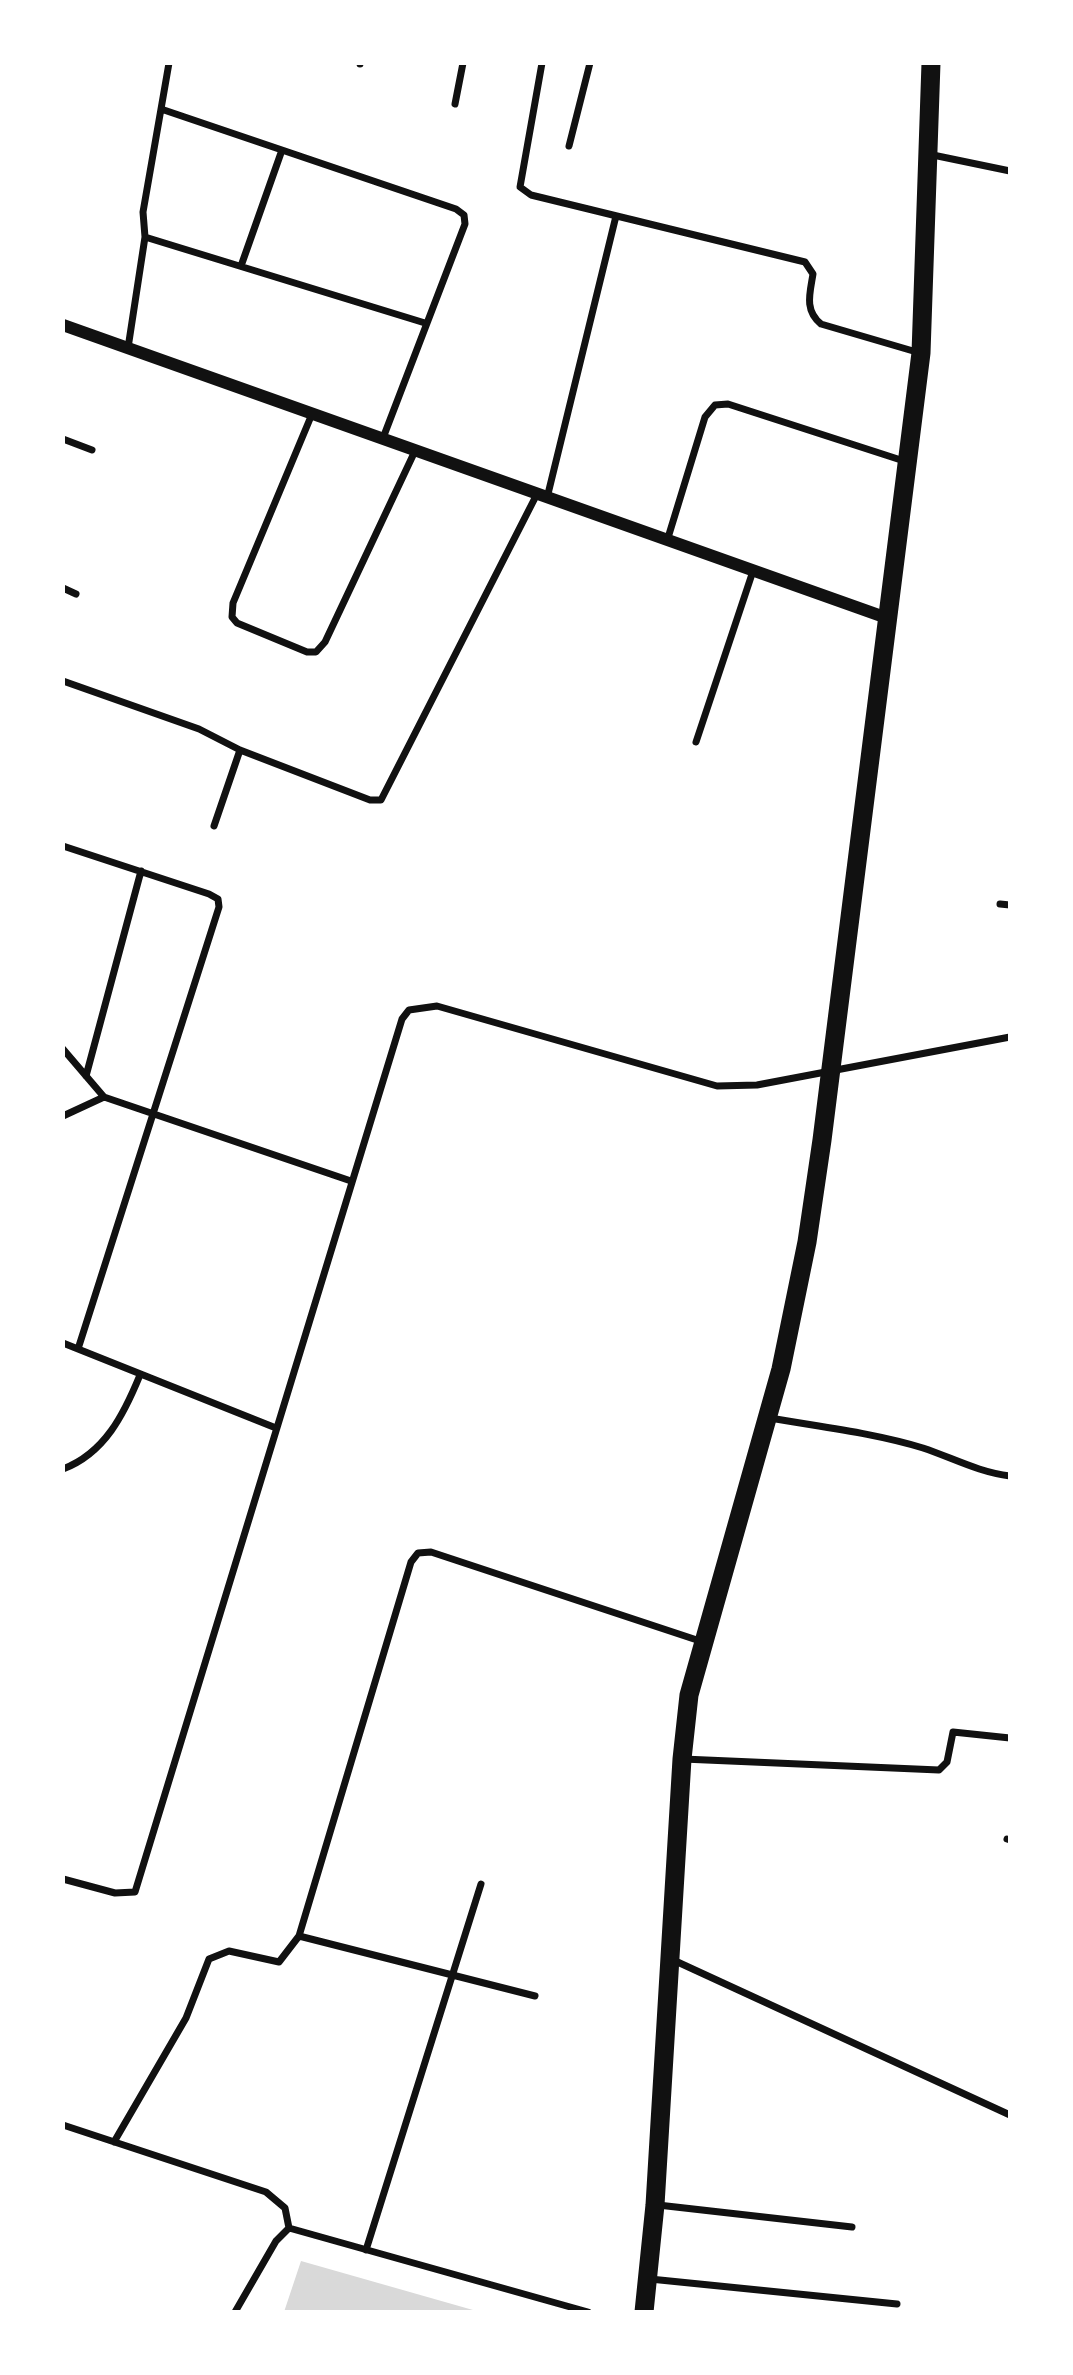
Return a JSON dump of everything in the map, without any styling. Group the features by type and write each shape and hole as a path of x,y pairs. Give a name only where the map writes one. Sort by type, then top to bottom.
{"highway":[{"path":"643,2312 655,2205 682,1759 689,1695 769,1418 807,1242 921,353 931,63"}],"street":[{"path":"128,349 145,237 143,212 169,63"},
{"path":"454,104 463,63"},
{"path":"542,63 520,187 531,195 805,262 813,274 808,304 814,318 821,324 921,353"},
{"path":"569,146 590,63"},
{"path":"161,108 462,212 465,224 383,438"},
{"path":"241,267 282,150"},
{"path":"927,154 1010,171"},
{"path":"63,681 199,729 240,750 370,800 381,800 542,496 616,216"},
{"path":"145,237 425,323"},
{"path":"63,325 887,618"},
{"path":"667,541 705,417 715,405 728,404 908,463"},
{"path":"312,414 233,603 232,617 237,623 306,652 316,652 325,642 415,451"},
{"path":"63,439 92,450"},
{"path":"696,742 753,571"},
{"path":"63,588 76,594"},
{"path":"214,826 240,750"},
{"path":"63,846 209,894 218,899 219,907 78,1349"},
{"path":"86,1076 141,871"},
{"path":"1000,904 1010,905"},
{"path":"63,1879 116,1893 135,1892 402,1019 417,1007 437,1006 717,1086 757,1085 1010,1037"},
{"path":"63,1049 104,1097 351,1181"},
{"path":"63,1116 104,1097"},
{"path":"63,1343 276,1428"},
{"path":"63,1469 81,1462 123,1417 140,1375"},
{"path":"769,1418 894,1441 925,1449 986,1472 1010,1476"},
{"path":"114,2142 186,2018 209,1959 229,1951 279,1962 299,1936 411,1562 418,1553 431,1552 703,1642"},
{"path":"682,1759 939,1770 947,1762 953,1732 1010,1738"},
{"path":"366,2250 481,1884"},
{"path":"299,1936 535,1996"},
{"path":"670,1959 1010,2115"},
{"path":"63,2125 266,2192 285,2208 289,2228"},
{"path":"655,2205 852,2227"},
{"path":"289,2228 588,2312"},
{"path":"235,2312 276,2241 289,2228"},
{"path":"648,2279 897,2304"}],"shaded area":[{"path":"301,2261 480,2312 284,2312"}]}
